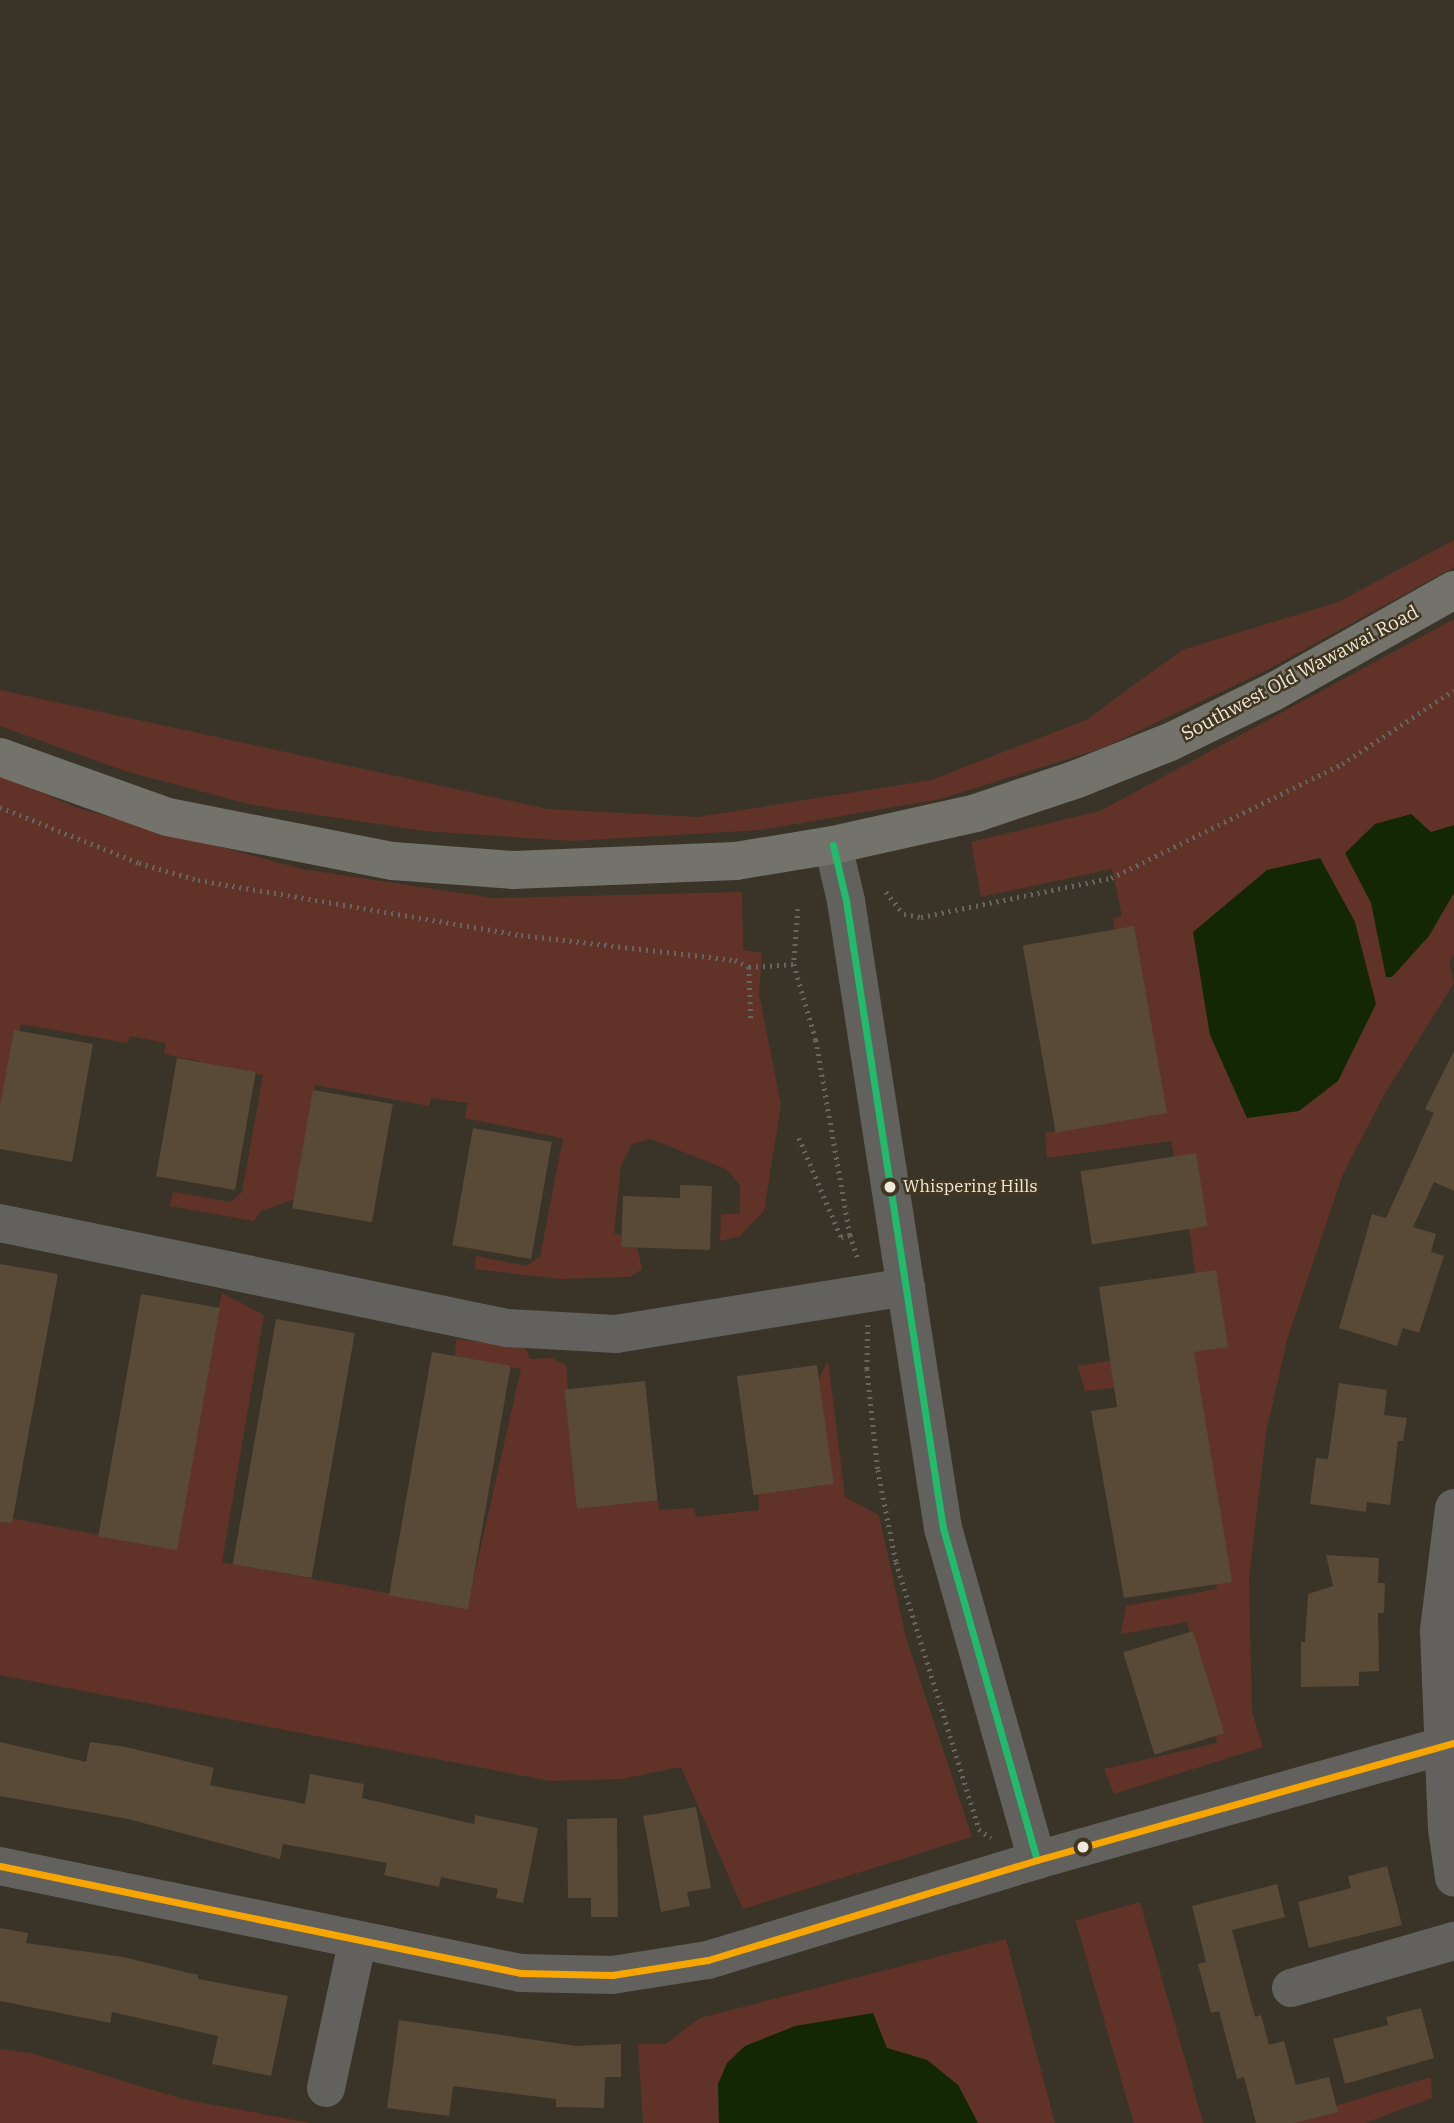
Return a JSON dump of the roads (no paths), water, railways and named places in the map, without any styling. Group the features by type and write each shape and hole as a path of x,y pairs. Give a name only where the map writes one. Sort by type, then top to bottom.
{"main road":[{"name":"Southwest Old Wawawai Road","path":"0,757 168,817 393,860 513,870 626,868 736,861 833,845 976,813 1170,742 1273,692 1454,590"}],"street":[{"path":"833,845 846,901 943,1528 1037,1860"},
{"path":"0,1223 506,1328 616,1334 906,1287"},
{"path":"1454,1508 1439,1631 1449,1744 1454,1878"},
{"path":"0,1866 357,1943 521,1973 612,1975 708,1960 1037,1860 1449,1744"},
{"path":"1291,1988 1454,1941"},
{"path":"326,2088 357,1943"}],"place":[{"name":"Whispering Hills","path":"890,1187"}]}
